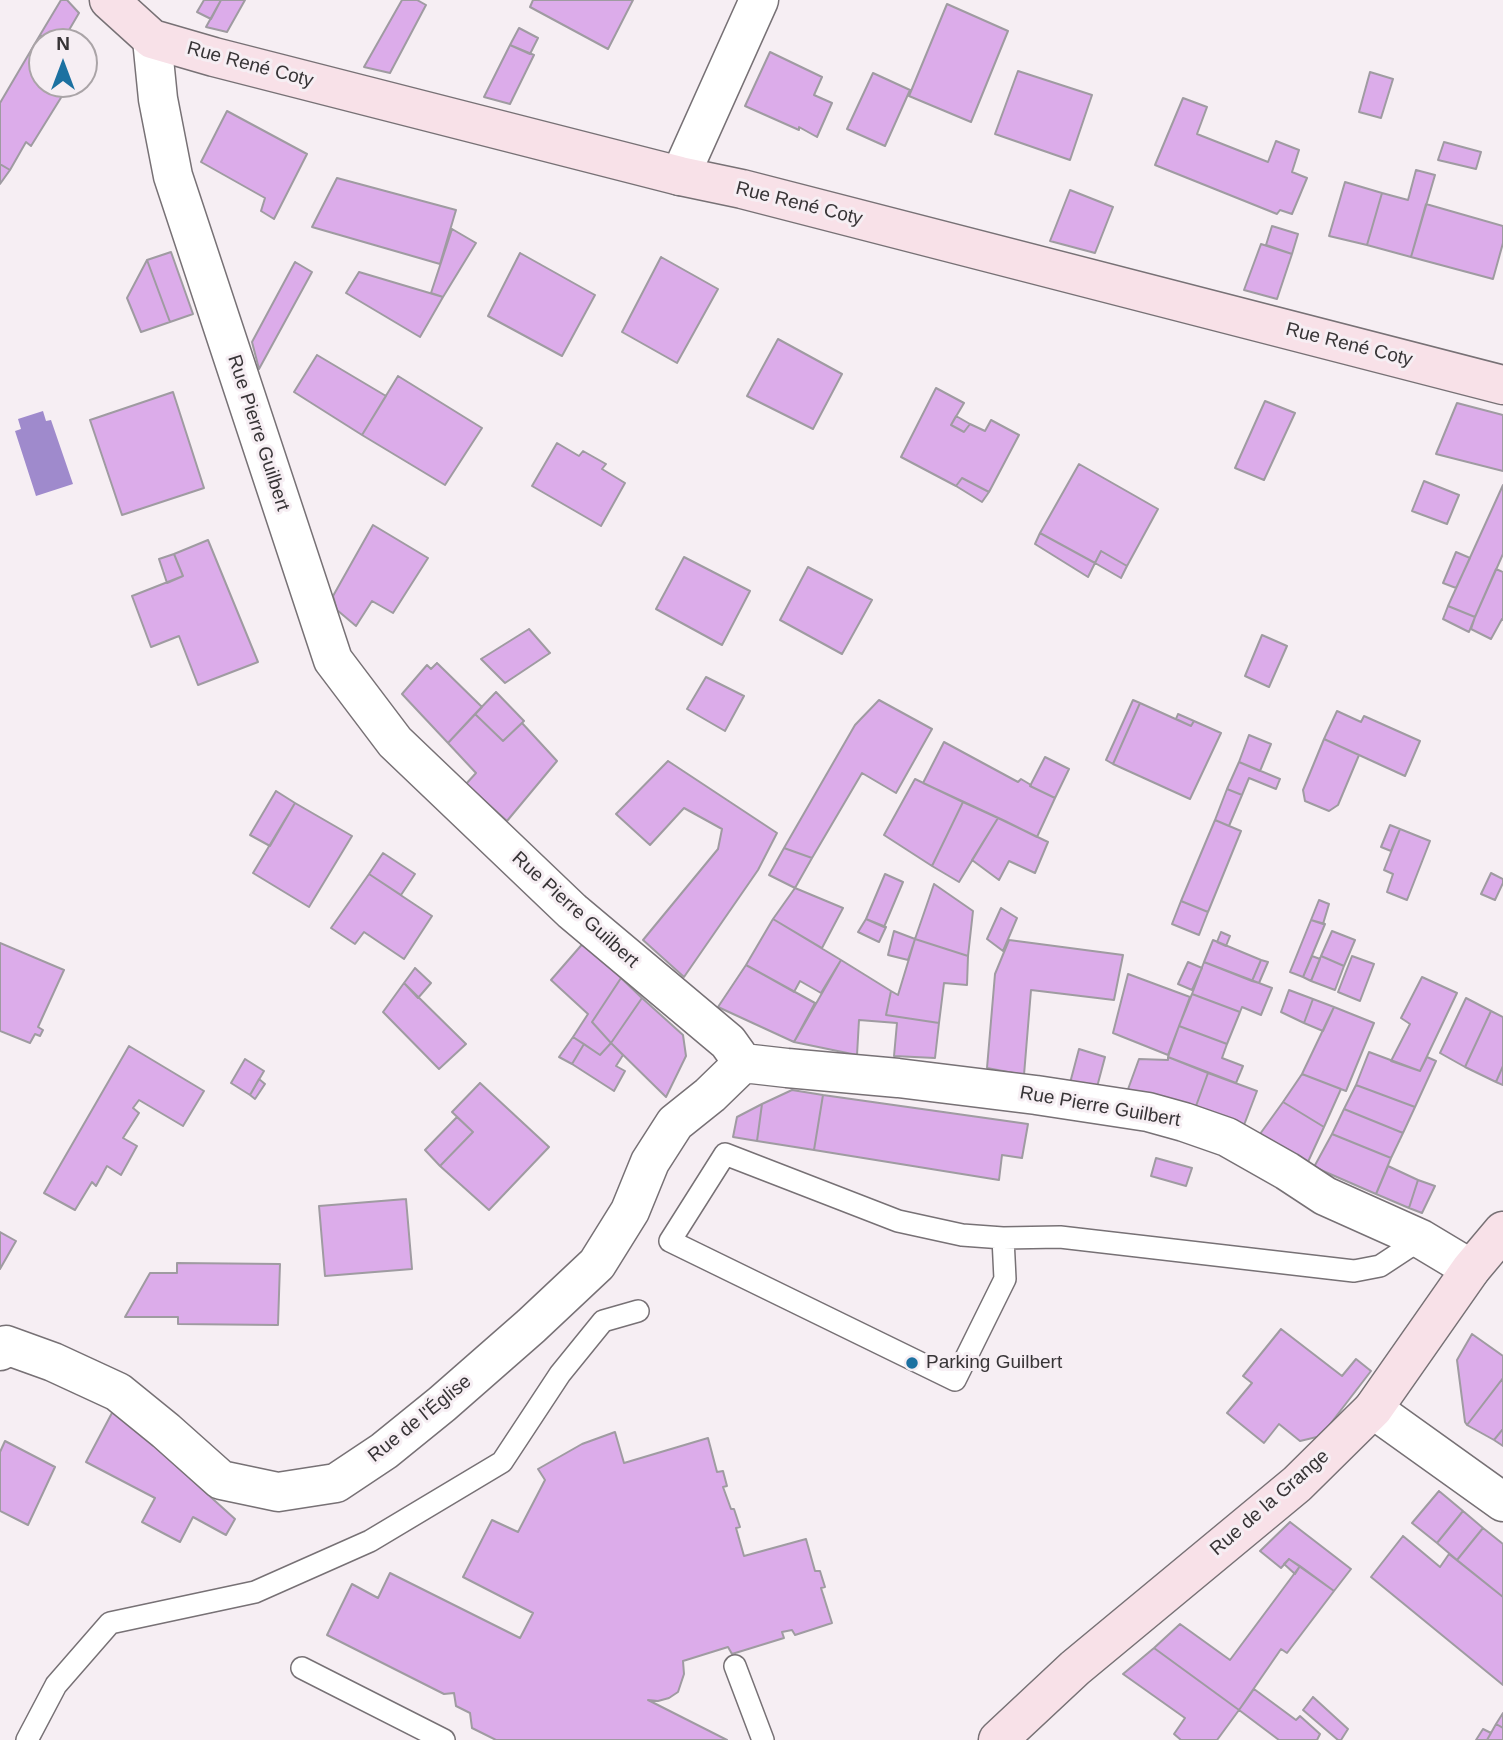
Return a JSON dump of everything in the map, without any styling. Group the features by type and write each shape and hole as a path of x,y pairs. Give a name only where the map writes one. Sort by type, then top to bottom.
{"street":[{"name":"Rue René Coty","path":"108,0 152,39 214,57 680,176 755,192 1503,385"},
{"path":"680,176 758,0"},
{"name":"Rue Pierre Guilbert","path":"152,39 158,99 173,176 333,660 394,742 572,911 728,1042 743,1063 1036,1094 1148,1112 1184,1122 1227,1137 1325,1196 1421,1239 1471,1269"},
{"name":"Rue de l'Église","path":"2,1345 53,1362 118,1392 221,1480 278,1492 336,1483 384,1451 442,1404 597,1264 630,1211 650,1162 675,1123 743,1063"},
{"name":"Rue de la Grange","path":"998,1740 1075,1668 1297,1484 1373,1409 1471,1269 1503,1231"},
{"path":"1373,1409 1503,1502"}],"lane":[{"path":"1003,1238 1005,1279 955,1380 670,1241 725,1154 898,1221 962,1235 1003,1238 1060,1237 1354,1271 1380,1266 1421,1239"},
{"path":"27,1740 56,1685 110,1623 255,1592 370,1541 502,1462 560,1374 603,1321 638,1311"},
{"path":"735,1666 763,1740"},
{"path":"302,1668 444,1740"}],"shaded area":[{"path":"43,411 46,421 51,420 73,484 36,496 15,431 21,429 18,419"}],"building":[{"path":"61,0 67,0 79,13 70,28 44,28"},
{"path":"204,0 221,0 211,19 197,12"},
{"path":"221,0 245,0 227,32 206,27"},
{"path":"402,0 417,0 426,5 390,73 364,67"},
{"path":"533,0 633,0 608,49 530,7"},
{"path":"947,4 1008,31 971,122 909,96"},
{"path":"519,28 538,38 530,54 510,45"},
{"path":"510,45 534,55 510,104 484,97"},
{"path":"770,52 822,77 814,95 832,103 817,137 745,106"},
{"path":"28,55 28,98 61,98 31,146 26,142 10,170 0,164 0,103"},
{"path":"1018,71 1092,95 1070,160 995,134"},
{"path":"1370,72 1393,79 1381,118 1359,112"},
{"path":"873,73 910,90 885,146 847,129"},
{"path":"1183,98 1207,107 1197,134 1268,162 1276,141 1299,150 1292,172 1307,178 1292,214 1280,210 1277,214 1155,165"},
{"path":"227,111 307,154 274,219 261,211 265,198 201,162"},
{"path":"1444,142 1481,152 1476,169 1438,160"},
{"path":"0,164 10,170 0,184"},
{"path":"1416,170 1435,175 1411,257 1367,245 1382,193 1408,200"},
{"path":"337,178 456,210 440,264 312,227"},
{"path":"1345,182 1382,193 1367,245 1329,236"},
{"path":"1070,190 1113,207 1095,253 1050,241"},
{"path":"1426,204 1503,226 1503,243 1493,279 1411,257"},
{"path":"1272,226 1298,234 1292,254 1266,245"},
{"path":"452,229 476,243 443,297 431,293"},
{"path":"1261,244 1292,254 1277,299 1244,290"},
{"path":"171,252 193,314 170,322 147,260"},
{"path":"520,253 595,295 562,356 488,316"},
{"path":"661,257 718,289 677,363 622,332"},
{"path":"147,260 170,322 141,332 127,298"},
{"path":"295,262 312,272 259,369 252,342"},
{"path":"359,272 443,297 420,337 346,293"},
{"path":"778,339 842,374 813,429 747,396"},
{"path":"317,355 386,396 362,435 294,392"},
{"path":"398,376 482,428 445,485 362,435"},
{"path":"936,388 964,403 951,425 964,432 970,424 985,431 991,420 1019,435 989,492 962,478 956,486 901,457"},
{"path":"173,392 204,488 122,515 90,420"},
{"path":"1265,401 1295,413 1264,480 1235,468"},
{"path":"1457,403 1503,415 1503,471 1436,454"},
{"path":"956,416 970,424 964,432 951,425"},
{"path":"557,443 579,456 583,451 606,464 602,469 625,483 601,526 532,486"},
{"path":"1079,464 1158,509 1127,566 1101,551 1095,563 1040,533"},
{"path":"962,478 989,492 982,502 956,486"},
{"path":"1424,481 1459,495 1447,524 1412,511"},
{"path":"1503,485 1503,554 1475,617 1448,606"},
{"path":"373,525 428,558 393,613 372,601 356,626 337,610 333,596"},
{"path":"1040,533 1095,563 1088,577 1035,544"},
{"path":"208,540 258,662 198,685 179,636 151,647 132,596 183,576 174,554"},
{"path":"1101,551 1127,566 1121,578 1095,563"},
{"path":"1456,552 1470,558 1456,588 1443,583"},
{"path":"174,554 183,576 167,583 159,559"},
{"path":"684,557 750,591 722,645 656,609"},
{"path":"808,567 872,600 842,654 780,620"},
{"path":"1496,569 1503,572 1503,620 1491,639 1471,629"},
{"path":"1448,606 1475,617 1469,632 1443,619"},
{"path":"529,629 550,653 505,683 481,659"},
{"path":"1262,635 1287,646 1269,687 1245,676"},
{"path":"437,663 482,707 448,743 402,694 427,665 431,669"},
{"path":"706,677 744,696 725,731 687,709"},
{"path":"496,692 524,721 503,741 475,714"},
{"path":"879,700 932,729 896,793 862,773 812,858 784,848 855,725"},
{"path":"1133,700 1140,703 1113,764 1106,760"},
{"path":"1140,703 1191,726 1194,721 1221,733 1190,799 1113,764"},
{"path":"1337,711 1361,722 1364,716 1420,741 1405,776 1324,739"},
{"path":"475,714 503,741 522,723 557,761 507,821 466,784 476,773 448,743"},
{"path":"1178,714 1194,721 1191,726 1176,719"},
{"path":"1249,735 1271,744 1260,771 1239,762"},
{"path":"1324,739 1359,755 1338,805 1329,811 1305,801 1303,790"},
{"path":"944,742 1018,782 1021,779 1055,798 1037,837 923,783"},
{"path":"1045,757 1069,769 1055,798 1030,786"},
{"path":"668,761 777,833 758,870 684,977 643,940 718,849 722,829 684,808 650,845 616,814"},
{"path":"1239,762 1280,779 1276,789 1249,778 1242,795 1227,789"},
{"path":"915,779 963,802 932,866 884,835"},
{"path":"1227,789 1242,795 1229,826 1215,820"},
{"path":"276,791 295,803 270,846 250,835"},
{"path":"963,802 998,818 959,882 932,866"},
{"path":"295,803 352,836 309,907 253,873"},
{"path":"998,818 1048,842 1035,873 1009,861 999,880 972,860"},
{"path":"1215,820 1241,831 1208,912 1181,901"},
{"path":"1390,825 1400,829 1391,851 1381,847"},
{"path":"1400,829 1430,841 1407,900 1387,892 1393,874 1384,870"},
{"path":"784,848 812,858 795,888 769,875"},
{"path":"383,853 415,874 401,895 369,874"},
{"path":"1491,873 1503,879 1495,900 1481,894"},
{"path":"369,874 432,916 404,959 364,932 355,944 331,928"},
{"path":"885,874 903,882 884,927 866,919"},
{"path":"934,884 973,911 968,956 915,939"},
{"path":"795,888 843,908 822,948 773,919"},
{"path":"1319,900 1329,904 1323,924 1311,920"},
{"path":"1181,901 1208,912 1199,935 1172,924"},
{"path":"1001,908 1017,918 1003,951 987,939"},
{"path":"773,919 841,960 821,993 800,981 794,992 746,965"},
{"path":"866,919 886,927 879,942 858,932"},
{"path":"1311,920 1325,924 1303,977 1290,972"},
{"path":"894,931 915,939 908,960 888,955"},
{"path":"1332,931 1355,940 1344,966 1321,956"},
{"path":"1221,932 1230,936 1226,946 1217,942"},
{"path":"915,939 968,956 967,985 944,983 939,1023 886,1015 891,991 898,995"},
{"path":"1009,940 1123,955 1114,1000 1031,990 1024,1075 987,1068 995,974"},
{"path":"1213,940 1261,960 1252,981 1204,962"},
{"path":"585,941 623,975 592,1022 611,1043 600,1055 573,1037 588,1014 551,980"},
{"path":"0,943 64,970 38,1027 43,1030 40,1036 35,1034 30,1043 0,1031"},
{"path":"1312,956 1320,959 1311,981 1303,977"},
{"path":"1321,956 1344,966 1335,990 1311,981"},
{"path":"1352,956 1374,964 1360,1001 1338,992"},
{"path":"841,960 891,991 886,1015 939,1023 935,1058 894,1056 897,1023 859,1020 857,1055 794,1042"},
{"path":"1261,960 1268,962 1259,983 1252,981"},
{"path":"1188,962 1202,968 1192,990 1178,984"},
{"path":"1204,962 1272,988 1261,1015 1242,1007 1240,1012 1192,994"},
{"path":"746,965 815,1003 794,1042 718,1007"},
{"path":"415,968 431,983 418,998 404,983"},
{"path":"1128,974 1190,997 1168,1055 1113,1033"},
{"path":"1422,977 1457,993 1420,1071 1391,1061 1410,1024 1401,1018"},
{"path":"621,978 642,998 611,1043 592,1022"},
{"path":"404,983 466,1044 439,1069 383,1012"},
{"path":"1289,990 1313,999 1304,1023 1281,1012"},
{"path":"1192,994 1240,1012 1227,1044 1179,1026"},
{"path":"642,998 683,1035 686,1056 666,1097 611,1043"},
{"path":"1466,998 1491,1011 1465,1067 1440,1053"},
{"path":"1313,999 1334,1007 1323,1031 1304,1023"},
{"path":"1334,1007 1374,1023 1346,1091 1302,1074"},
{"path":"1491,1011 1503,1017 1503,1066 1496,1082 1465,1067"},
{"path":"1179,1026 1227,1044 1222,1058 1243,1066 1236,1083 1168,1057"},
{"path":"573,1037 584,1044 572,1064 559,1057"},
{"path":"611,1043 623,1055 616,1066 625,1071 614,1091 572,1064 584,1044 600,1055"},
{"path":"129,1046 204,1091 183,1126 139,1100 133,1108 139,1113 123,1138 137,1146 121,1175 107,1166 96,1186 92,1182 75,1210 44,1193"},
{"path":"1079,1049 1105,1057 1097,1087 1070,1083"},
{"path":"1369,1052 1420,1071 1427,1057 1436,1061 1415,1107 1356,1085"},
{"path":"1168,1057 1208,1073 1196,1106 1127,1092 1139,1059 1168,1060"},
{"path":"245,1059 264,1071 250,1095 231,1083"},
{"path":"1503,1066 1503,1085 1496,1082"},
{"path":"1208,1073 1257,1091 1244,1125 1196,1106"},
{"path":"1302,1074 1341,1089 1324,1127 1283,1102"},
{"path":"259,1079 265,1084 255,1099 250,1095"},
{"path":"480,1083 549,1147 489,1210 440,1166 473,1132 452,1112"},
{"path":"1356,1085 1415,1107 1403,1133 1344,1109"},
{"path":"792,1090 823,1095 814,1150 757,1141 762,1104"},
{"path":"823,1095 1028,1124 1022,1158 1002,1155 999,1180 814,1150"},
{"path":"1283,1102 1324,1127 1307,1164 1260,1134"},
{"path":"762,1104 757,1141 733,1137 737,1117"},
{"path":"1344,1109 1403,1133 1391,1158 1332,1134"},
{"path":"457,1117 473,1132 440,1166 425,1150"},
{"path":"1332,1134 1391,1158 1376,1194 1314,1167"},
{"path":"1156,1158 1192,1168 1186,1186 1151,1176"},
{"path":"1388,1166 1418,1180 1409,1208 1376,1194"},
{"path":"1418,1180 1435,1186 1422,1213 1409,1208"},
{"path":"406,1199 412,1269 325,1276 319,1206"},
{"path":"0,1232 16,1241 0,1269"},
{"path":"177,1263 280,1264 278,1325 178,1324 178,1317 125,1317 150,1273 177,1273"},
{"path":"1281,1329 1342,1376 1356,1359 1371,1371 1321,1436 1300,1441 1279,1424 1264,1443 1227,1413 1252,1383 1243,1376"},
{"path":"1472,1334 1503,1356 1503,1378 1467,1425 1457,1360"},
{"path":"1503,1378 1503,1429 1494,1440 1467,1425"},
{"path":"113,1411 235,1519 226,1535 193,1517 180,1542 142,1522 155,1498 86,1462"},
{"path":"1503,1429 1503,1446 1494,1440"},
{"path":"615,1432 624,1463 708,1438 717,1472 723,1471 727,1486 723,1487 740,1527 736,1528 744,1556 806,1539 815,1571 820,1571 825,1587 821,1588 832,1623 795,1635 792,1630 782,1632 784,1638 732,1654 728,1647 683,1661 684,1674 678,1692 658,1701 648,1700 727,1740 496,1740 472,1728 470,1713 456,1706 454,1693 444,1694 327,1635 352,1584 378,1598 390,1573 520,1638 533,1613 463,1577 492,1520 518,1532 545,1480 538,1469 582,1444"},
{"path":"5,1441 55,1467 28,1525 0,1511 0,1452"},
{"path":"1439,1491 1463,1511 1437,1543 1412,1523"},
{"path":"1463,1511 1483,1528 1457,1560 1437,1543"},
{"path":"1290,1522 1351,1569 1334,1591 1289,1559 1281,1568 1260,1551"},
{"path":"1483,1528 1503,1544 1503,1597 1457,1560"},
{"path":"1403,1536 1440,1567 1449,1554 1503,1597 1503,1685 1371,1577"},
{"path":"1289,1559 1300,1566 1295,1574 1284,1564"},
{"path":"1300,1566 1334,1591 1287,1653 1281,1649 1239,1710 1154,1648 1180,1624 1230,1660"},
{"path":"1154,1648 1239,1710 1217,1740 1181,1740 1174,1734 1185,1718 1123,1674"},
{"path":"1254,1689 1296,1720 1300,1716 1320,1734 1317,1740 1279,1740 1239,1710"},
{"path":"1313,1697 1348,1729 1341,1740 1303,1710"},
{"path":"1503,1713 1503,1728 1496,1724"},
{"path":"1496,1724 1503,1728 1503,1740 1487,1740"},
{"path":"1483,1729 1491,1733 1487,1740 1476,1740"}],"place":[{"name":"Parking Guilbert","path":"912,1363"}]}
